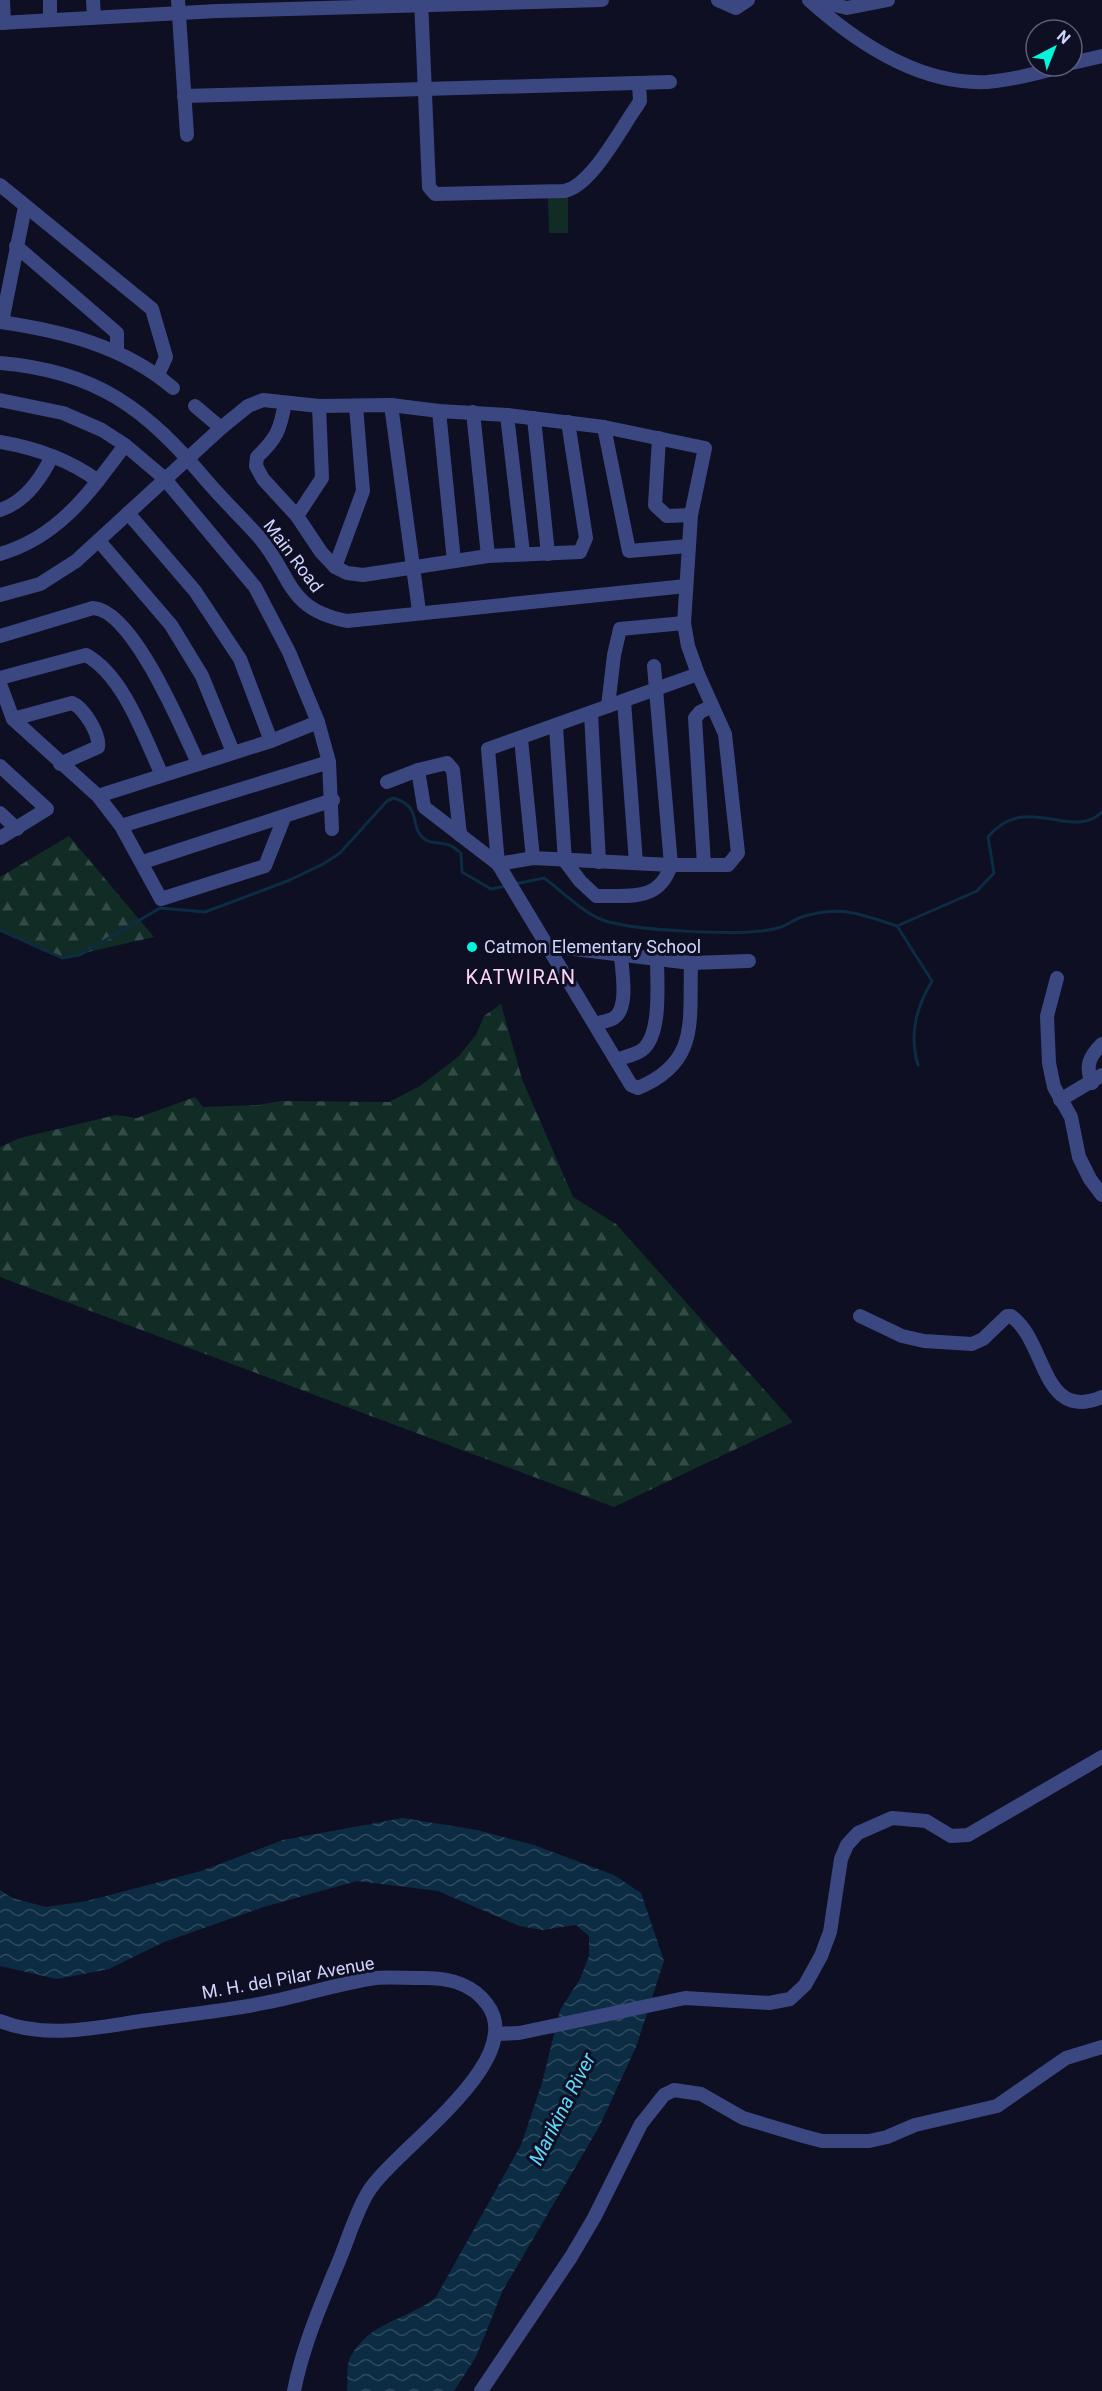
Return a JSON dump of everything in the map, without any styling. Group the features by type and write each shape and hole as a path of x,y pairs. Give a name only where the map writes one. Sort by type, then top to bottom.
{"street":[{"path":"3,0 2,22 94,16 138,7 602,0"},
{"path":"50,0 50,19"},
{"path":"93,0 94,16"},
{"path":"718,0 736,8 748,0"},
{"path":"811,0 847,8 888,0"},
{"path":"811,0 854,38 888,58 950,79 986,82 1024,77"},
{"path":"421,3 429,187 435,194 564,191 586,188 640,101 639,83"},
{"path":"178,6 187,135"},
{"path":"1084,60 1102,56"},
{"path":"184,96 670,82"},
{"path":"0,185 152,309 166,357 158,375"},
{"path":"25,207 1,322 76,337 117,351 158,375 173,388"},
{"path":"16,246 117,333 117,351"},
{"name":"Main Road","path":"0,363 56,372 123,399 155,424 259,538 291,589 305,605 318,613 347,621 419,611 686,586"},
{"path":"0,400 35,405 63,413 102,430 125,445 164,478 255,587 289,652 318,722 328,762 333,800 332,829"},
{"path":"0,595 40,584 76,561 221,428 248,406 263,400 319,405 391,405 439,411 507,415 604,427 705,448 691,515 684,623 688,646 698,674 725,734 738,853 728,865 671,865 533,858 498,864"},
{"path":"285,403 280,429 274,440 257,457 256,466 263,479 297,516 321,552 335,567 347,573 363,575 488,556 580,552 586,538 568,422"},
{"path":"297,516 322,478 319,405"},
{"path":"391,405 411,569 419,611"},
{"path":"195,406 221,428"},
{"path":"335,567 363,491 356,406"},
{"path":"439,411 454,561"},
{"path":"473,412 488,556"},
{"path":"507,415 523,554"},
{"path":"534,418 548,554"},
{"path":"604,427 629,551 688,546"},
{"path":"659,438 655,506 667,516 691,515"},
{"path":"0,554 37,539 58,525 79,505 125,445"},
{"path":"0,446 52,456 74,464 98,480"},
{"path":"0,510 11,506 30,490 43,475 52,456"},
{"path":"128,513 195,591 240,659 272,741"},
{"path":"99,541 171,626 202,676 233,752"},
{"path":"0,636 93,608 103,609 117,619 142,653 163,689 198,763"},
{"path":"608,706 614,655 620,629 684,623"},
{"path":"0,678 86,655 98,662 122,693 162,775"},
{"path":"556,727 565,861 580,882 596,896 643,895 666,880 671,865 654,689 654,666"},
{"path":"498,864 488,749 556,727 698,674"},
{"path":"0,684 13,719 98,796 121,826 143,862 161,899 265,866 284,818"},
{"path":"624,701 636,863"},
{"path":"13,719 72,703 80,706 99,740 98,747 60,764"},
{"path":"704,866 695,718 700,712 712,706"},
{"path":"591,714 599,862"},
{"path":"98,796 272,741 318,722"},
{"path":"520,739 533,858"},
{"path":"121,826 328,762"},
{"path":"387,782 418,770 447,763 453,770 460,835"},
{"path":"0,766 47,809 0,838"},
{"path":"418,770 424,807 498,864 631,1085 639,1088 659,1079 677,1063 687,1046 692,963"},
{"path":"143,862 284,818 333,800"},
{"path":"0,813 16,829"},
{"path":"549,946 692,963 748,961"},
{"path":"596,1024 615,1017 620,1011 622,1003 621,956"},
{"path":"616,1060 642,1050 651,1040 656,1020 657,959"},
{"path":"1057,978 1050,997 1047,1023 1049,1063 1060,1100 1069,1111 1084,1169 1102,1195"},
{"path":"1060,1100 1097,1079 1088,1067 1090,1057 1102,1044"},
{"path":"860,1317 902,1336 924,1341 972,1344 982,1339 1007,1316 1011,1316 1033,1344 1050,1382 1064,1398 1074,1403 1090,1402 1102,1397"},
{"path":"294,2391 310,2332 366,2195 386,2170 445,2115 486,2059 495,2034 527,2031 667,2001 700,1998 769,2003 790,2000 805,1985 821,1956 830,1932 841,1859 847,1845 858,1833 877,1823 901,1818 926,1821 951,1836 968,1835 1063,1777 1102,1757"},
{"name":"M. H. del Pilar Avenue","path":"0,2021 27,2029 58,2032 260,2004 371,1979 435,1977 470,1987 482,1997 490,2008 495,2034"},
{"path":"481,2391 572,2257 641,2124 664,2095 674,2090 701,2094 742,2118 803,2136 822,2140 869,2141 887,2137 915,2125 997,2106 1066,2058 1102,2047"}],"green space":[{"path":"568,197 568,233 549,233 548,198"},
{"path":"69,836 154,937 62,958 0,930 0,877"},
{"path":"501,1004 522,1079 573,1197 616,1224 793,1422 614,1507 0,1277 0,1147 20,1138 116,1115 137,1118 195,1097 203,1107 258,1105 281,1101 389,1102 420,1086 458,1057 476,1035 484,1016"}],"water":[{"name":"Marikina River","path":"403,1818 477,1830 534,1845 614,1875 641,1893 664,1961 636,2047 599,2127 503,2290 476,2357 454,2391 347,2391 349,2362 358,2345 378,2328 425,2305 436,2297 521,2145 542,2083 560,2010 580,1979 589,1956 589,1936 576,1925 542,1930 519,1926 438,1891 357,1881 267,1906 164,1942 109,1969 57,1979 0,1966 0,1890 12,1898 46,1907 87,1901 201,1871 283,1840"}],"waterway":[{"path":"0,930 62,958 80,955 160,908 205,912 290,880 323,864 340,853 387,801 394,798 403,802 413,813 417,830 426,840 451,846 461,853 462,872 491,889 506,886"},
{"path":"515,884 544,878 579,906 600,919 636,927 716,932 762,931 781,927 813,914 838,911 897,926 977,891 994,873 988,837 1003,824 1018,818 1033,817 1077,822 1090,820 1102,812"},
{"path":"897,926 932,981 918,1011 914,1032 918,1065"}],"place":[{"name":"Catmon Elementary School","path":"472,947"}],"district":[{"name":"KATWIRAN","path":"521,977"}]}
